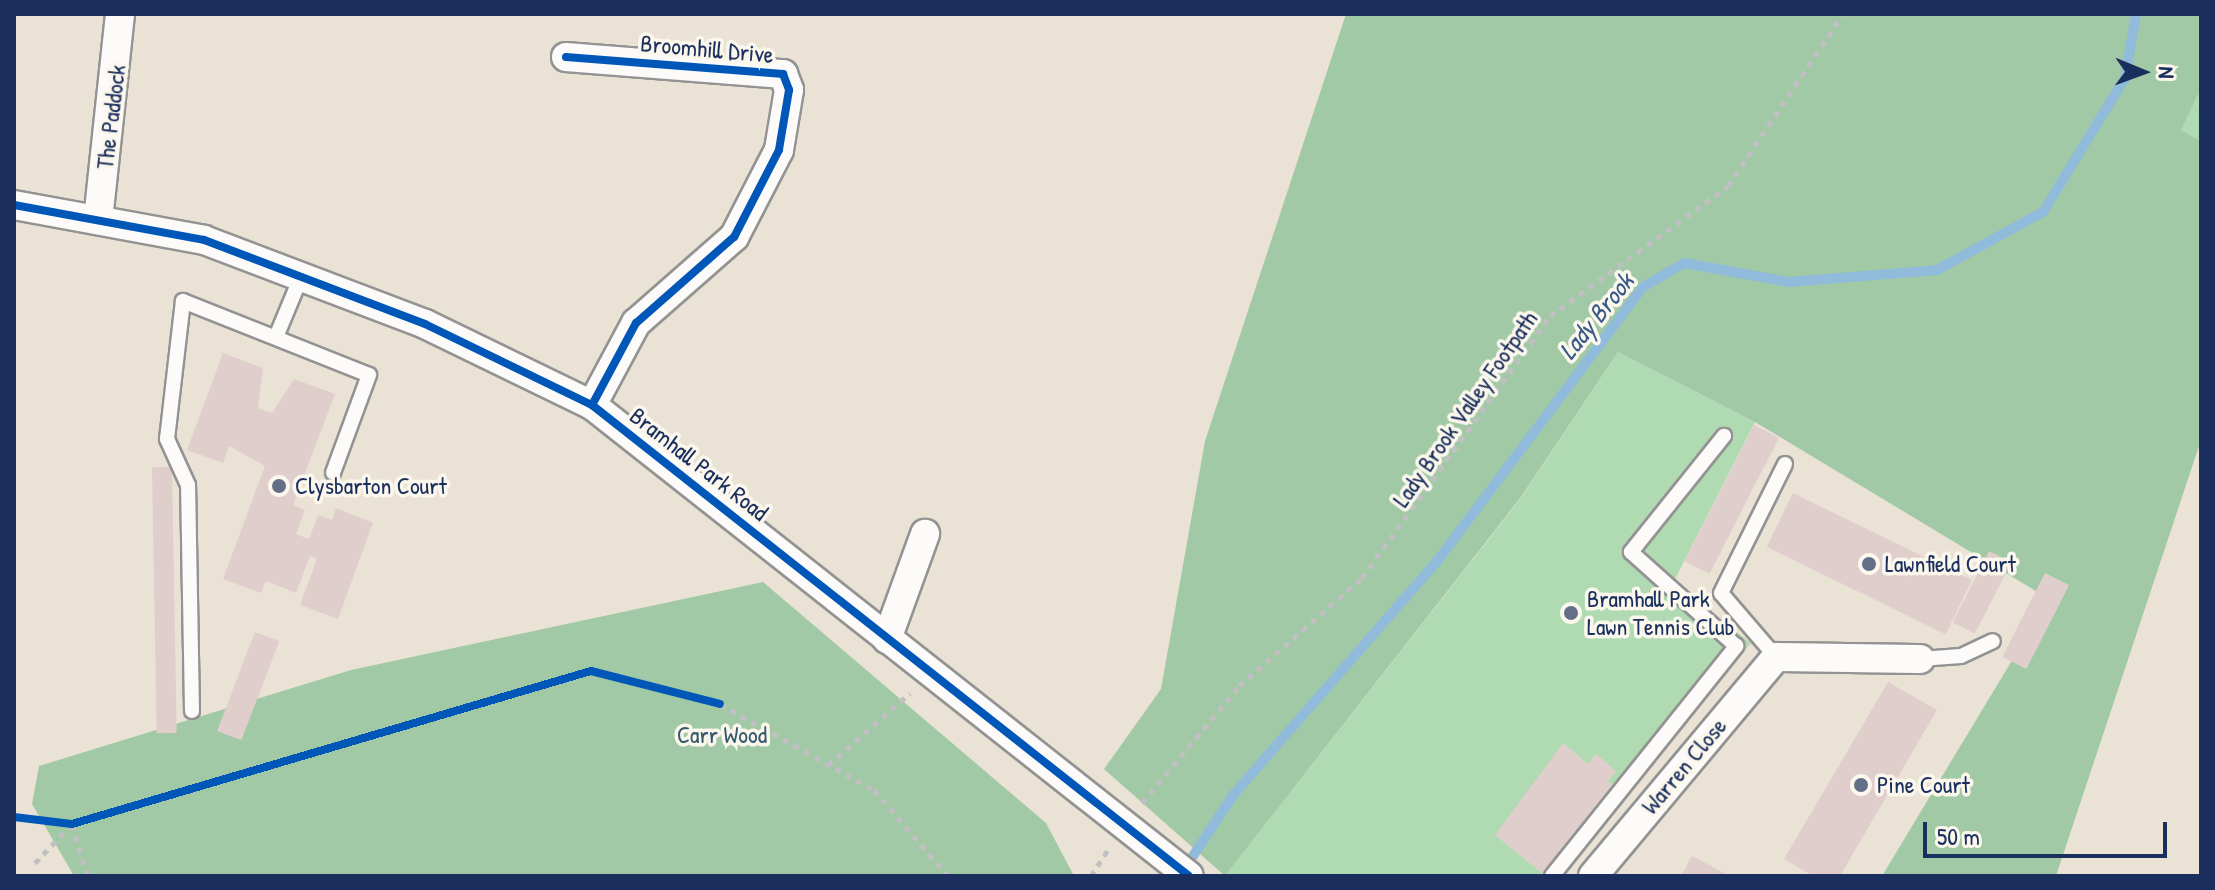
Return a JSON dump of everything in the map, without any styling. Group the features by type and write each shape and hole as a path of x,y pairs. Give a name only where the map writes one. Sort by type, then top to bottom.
{"street":[{"name":"The Paddock","path":"98,220 120,14"},
{"name":"Broomhill Drive","path":"566,57 783,74 789,90 779,150 734,237 636,323 592,405"},
{"name":"Bramhall Park Road","path":"14,205 204,240 425,324 592,405 1189,876"},
{"path":"887,639 925,534"},
{"path":"1776,657 1920,659"},
{"name":"Warren Close","path":"1593,876 1776,657"}],"lane":[{"path":"276,337 301,277"},
{"path":"192,711 188,485 167,439 183,301 369,375 333,473"},
{"path":"1552,876 1736,646 1631,552 1724,436"},
{"path":"1776,657 1721,593 1785,464"},
{"path":"1920,659 1961,656 1993,641"}],"path":[{"path":"828,765 931,674"},
{"path":"709,698 874,790 948,876"},
{"path":"58,822 72,824 86,820"},
{"path":"35,863 72,824"},
{"path":"72,824 88,876"}],"green space":[{"path":"1346,14 2201,14 2201,89 2181,130 2201,141 2201,440 2056,876 1882,876 2049,599 1755,422 1618,352 1521,497 1225,876 1104,769 1161,689 1205,441"},
{"path":"2201,89 2201,141 2181,130"},
{"name":"Bramhall Park Lawn Tennis Club","path":"1618,352 1755,422 1673,583 1751,643 1558,876 1225,876 1521,498"},
{"name":"Carr Wood","path":"763,582 1046,823 1074,876 74,876 32,804 39,766 351,670"}],"building":[{"name":"Clysbarton Court","path":"223,353 263,368 258,408 272,413 294,379 335,394 293,505 305,510 296,534 309,539 318,515 332,520 336,508 373,523 338,619 300,605 317,559 310,556 296,593 266,581 261,593 223,579 265,466 229,446 223,463 187,450"},
{"path":"1754,425 1779,438 1709,574 1685,561"},
{"path":"152,467 172,467 177,733 157,733"},
{"name":"Lawnfield Court","path":"1793,493 1972,580 1946,634 1767,547"},
{"path":"1989,551 2011,562 1975,634 1953,622"},
{"path":"2045,573 2069,585 2026,669 2002,657"},
{"path":"255,632 279,641 241,740 217,731"},
{"name":"Pine Court","path":"1888,682 1937,710 1840,876 1813,876 1784,859"},
{"path":"1563,743 1588,764 1596,754 1616,771 1608,781 1613,786 1543,874 1495,835"},
{"path":"1692,856 1730,876 1681,876"}],"waterway":[{"name":"Lady Brook","path":"1183,871 1234,794 1438,560 1643,287 1684,263 1789,282 1937,270 2043,212 2125,78 2136,14"}],"cycle path":[{"path":"566,57 783,74 789,90 779,150 734,237 636,323 592,405"},
{"path":"14,205 204,240 425,324 592,405 1189,876"},
{"path":"14,817 72,824 591,671 720,704"}],"place":[{"name":"Clysbarton Court","path":"279,486"},
{"name":"Lawnfield Court","path":"1869,564"},
{"name":"Bramhall Park Lawn Tennis Club","path":"1571,613"},
{"name":"Pine Court","path":"1861,785"}]}
